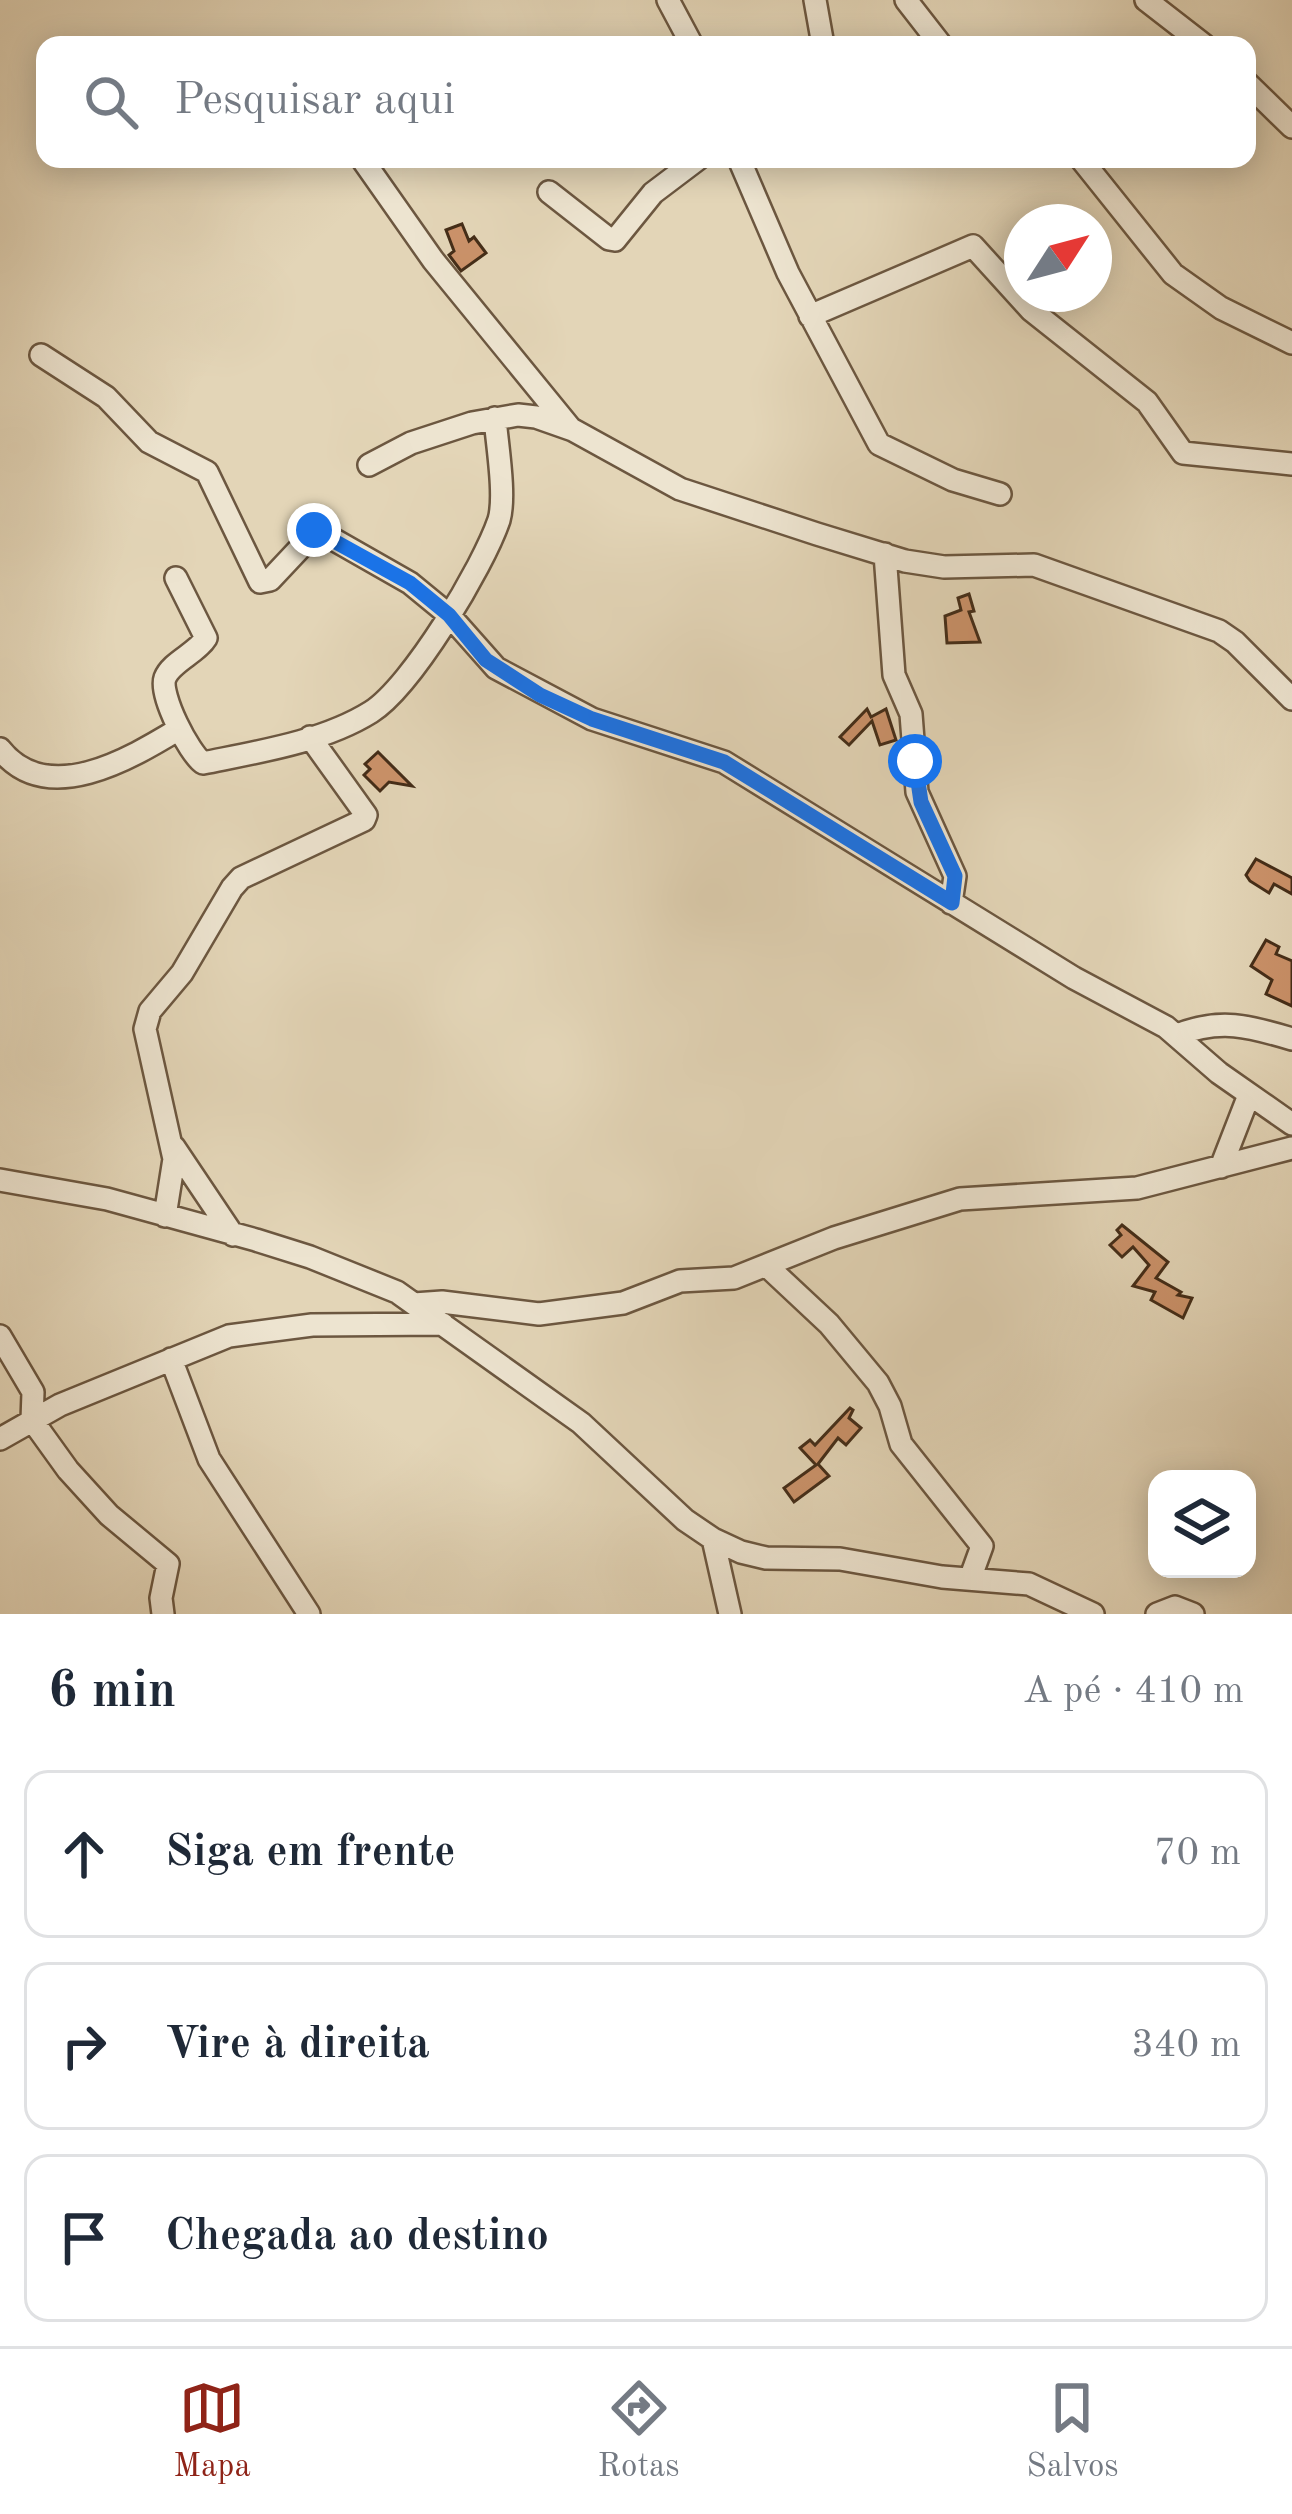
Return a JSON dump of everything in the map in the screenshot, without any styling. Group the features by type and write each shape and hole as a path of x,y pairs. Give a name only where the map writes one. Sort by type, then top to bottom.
{"street":[{"path":"668,0 687,36"},
{"path":"815,0 821,36"},
{"path":"906,0 934,36"},
{"path":"1146,0 1192,36"},
{"path":"1256,92 1292,127"},
{"path":"368,168 433,260 573,430"},
{"path":"549,192 615,240 653,193 686,168"},
{"path":"743,168 810,316 878,444 953,479 1000,494"},
{"path":"1088,168 1173,274 1221,308 1292,344"},
{"path":"810,316 973,246 1030,310 1147,402 1183,453 1292,464"},
{"path":"41,355 106,397 149,442 207,472 260,582 270,580 317,530 391,571 449,615 486,660 540,695 592,719 724,762 1177,1035 1292,1124"},
{"path":"368,466 411,442 495,418 536,417 573,430 680,489 885,554 944,567 1018,562 1219,631 1292,699"},
{"path":"176,578 206,638 165,679 179,729 190,752 202,763 352,722 390,697 449,615 499,520 495,418"},
{"path":"885,554 894,675 910,714 917,792 955,876 952,903"},
{"path":"0,749 15,764 48,777 110,768 179,729"},
{"path":"165,1216 174,1176 171,1142 145,1029 150,1011 182,973 241,878 366,815 310,737"},
{"path":"1177,1035 1221,1023 1292,1039"},
{"path":"1221,1167 1249,1095"},
{"path":"171,1142 233,1235"},
{"path":"414,1304 442,1302 539,1314 623,1303 668,1284 734,1278 834,1238 960,1198 1105,1192 1292,1148"},
{"path":"0,1180 107,1199 364,1276 414,1304 581,1424 664,1503 712,1539 766,1558 839,1559 1029,1584 1093,1614"},
{"path":"767,1266 830,1324 878,1383 901,1444 982,1546 970,1579"},
{"path":"0,1439 171,1358 252,1330 312,1324 443,1324"},
{"path":"0,1336 34,1392 32,1420 68,1470 109,1515 168,1564 161,1598 164,1614"},
{"path":"171,1358 209,1459 309,1614"},
{"path":"712,1539 730,1614"},
{"path":"1157,1614 1175,1607 1193,1614"}],"building":[{"path":"462,224 469,241 474,237 486,253 461,271 449,255 454,251 446,230"},
{"path":"969,594 974,611 969,612 980,642 947,643 945,616 961,610 958,598"},
{"path":"867,709 871,717 886,709 896,740 880,745 872,721 849,745 840,737"},
{"path":"378,752 412,786 389,782 380,791 364,775 370,769 365,764"},
{"path":"1256,859 1292,878 1292,894 1274,884 1269,893 1250,881 1246,875"},
{"path":"1266,940 1279,947 1276,954 1292,961 1292,1006 1266,994 1272,980 1251,966"},
{"path":"1122,1225 1168,1262 1156,1278 1181,1292 1178,1295 1192,1298 1183,1318 1151,1300 1155,1292 1133,1286 1149,1265 1133,1247 1122,1257 1110,1245 1121,1235 1117,1230"},
{"path":"850,1408 849,1418 861,1428 846,1445 838,1438 818,1464 829,1476 794,1502 784,1488 816,1465 800,1448 810,1440 815,1445"}],"route":[{"path":"314,530 410,583 460,626 486,660 540,695 592,719 724,762 952,903 955,876 917,792 915,761"}]}
